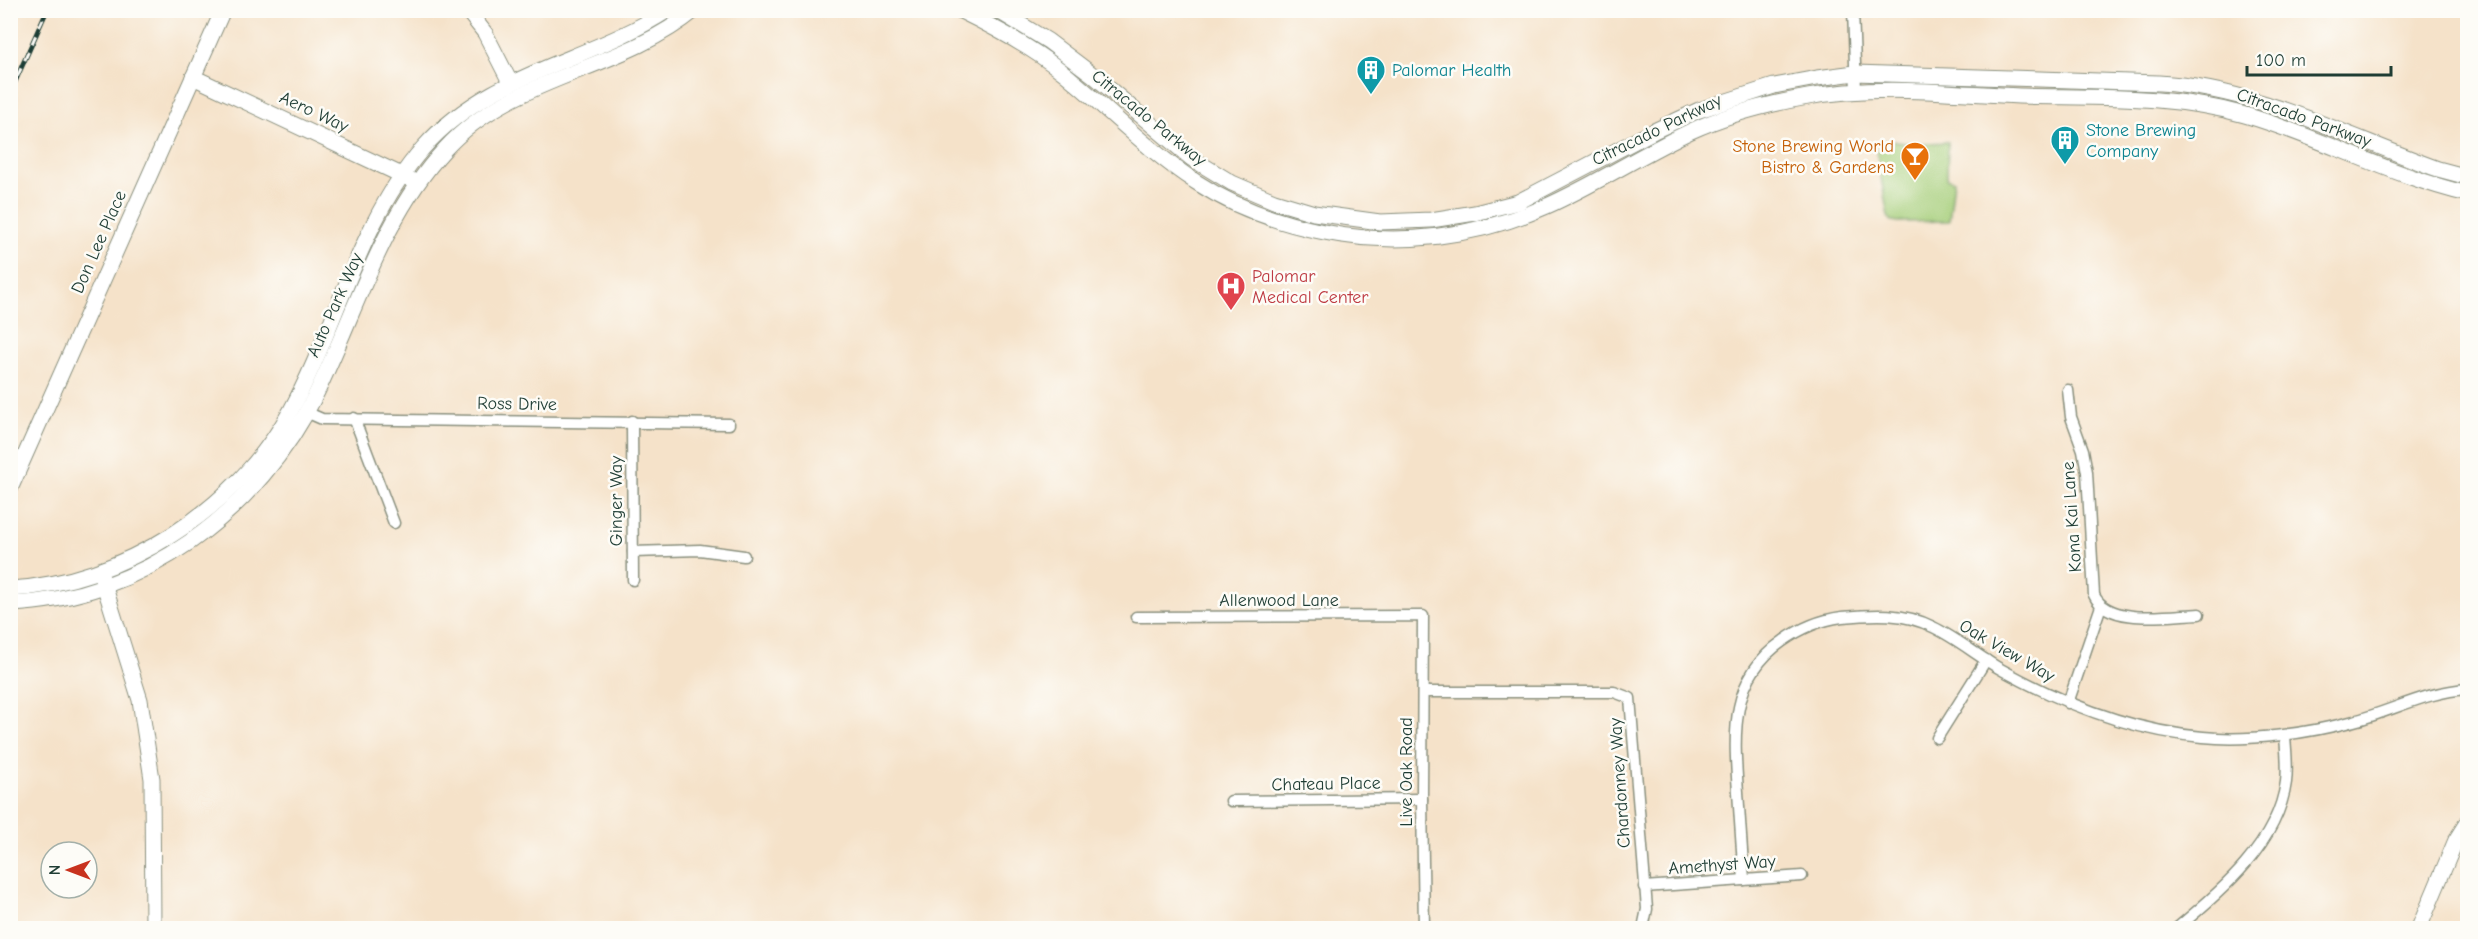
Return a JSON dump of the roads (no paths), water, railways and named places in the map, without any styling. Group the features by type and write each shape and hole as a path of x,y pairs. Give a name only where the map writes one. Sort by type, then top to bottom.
{"main road":[{"name":"Don Lee Place","path":"10,489 223,10"},
{"path":"467,10 485,33 510,82"},
{"name":"Auto Park Way","path":"10,589 66,580 139,554 190,523 231,488 254,462 289,414 373,228 402,174 424,147 462,113 510,82 625,35 668,10"},
{"name":"Auto Park Way","path":"10,604 34,603 68,597 131,576 161,561 212,526 259,481 280,454 306,412 397,215 417,183 446,147 480,117 517,96 655,38 695,10"},
{"name":"Citracado Parkway","path":"959,10 1022,44 1061,71 1198,183 1241,206 1275,219 1353,237 1440,236 1492,226 1546,207 1671,140 1732,115 1804,97 1856,91 2143,99 2193,104 2247,116 2386,168 2468,194"},
{"name":"Citracado Parkway","path":"997,10 1048,41 1094,75 1191,158 1232,183 1274,201 1314,213 1380,222 1431,220 1475,213 1518,201 1699,110 1774,86 1855,73 2178,84 2232,94 2263,103 2392,152 2468,177"},
{"name":"Aero Way","path":"193,77 417,183"},
{"path":"2386,168 2392,152"},
{"path":"99,570 140,700 152,779 153,928"},
{"path":"2419,928 2456,840 2468,821"}],"street":[{"path":"1853,10 1856,91"},
{"name":"Kona Kai Lane","path":"2068,390 2071,417 2083,450 2087,472 2094,595 2101,606"},
{"name":"Ross Drive","path":"306,412 322,419 729,424"},
{"path":"354,418 394,523"},
{"name":"Ginger Way","path":"632,422 633,580"},
{"path":"633,552 700,550 744,556"},
{"path":"2068,703 2101,606 2117,615 2199,614"},
{"name":"Oak View Way","path":"1744,880 1734,738 1737,712 1756,667 1777,645 1802,628 1822,621 1877,614 1909,617 1934,627 2001,670 2068,703 2093,713 2143,727 2204,738 2285,736 2354,721 2449,690 2468,689"},
{"name":"Allenwood Lane","path":"1136,616 1423,616"},
{"name":"Live Oak Road","path":"1423,616 1422,918 1424,928"},
{"path":"1937,738 1986,660"},
{"name":"Chardonney Way","path":"1423,692 1614,692 1630,698 1647,909 1643,928"},
{"path":"2177,928 2201,909 2237,872 2267,835 2279,809 2286,782 2285,736"},
{"name":"Chateau Place","path":"1232,801 1422,799"},
{"name":"Amethyst Way","path":"1644,887 1803,876"}],"railway":[{"path":"10,93 47,10"}],"place":[{"name":"Palomar Health","path":"1371,96"},
{"name":"Stone Brewing Company","path":"2065,166"},
{"name":"Stone Brewing World Bistro & Gardens","path":"1915,182"},
{"name":"Palomar Medical Center","path":"1231,312"}]}
